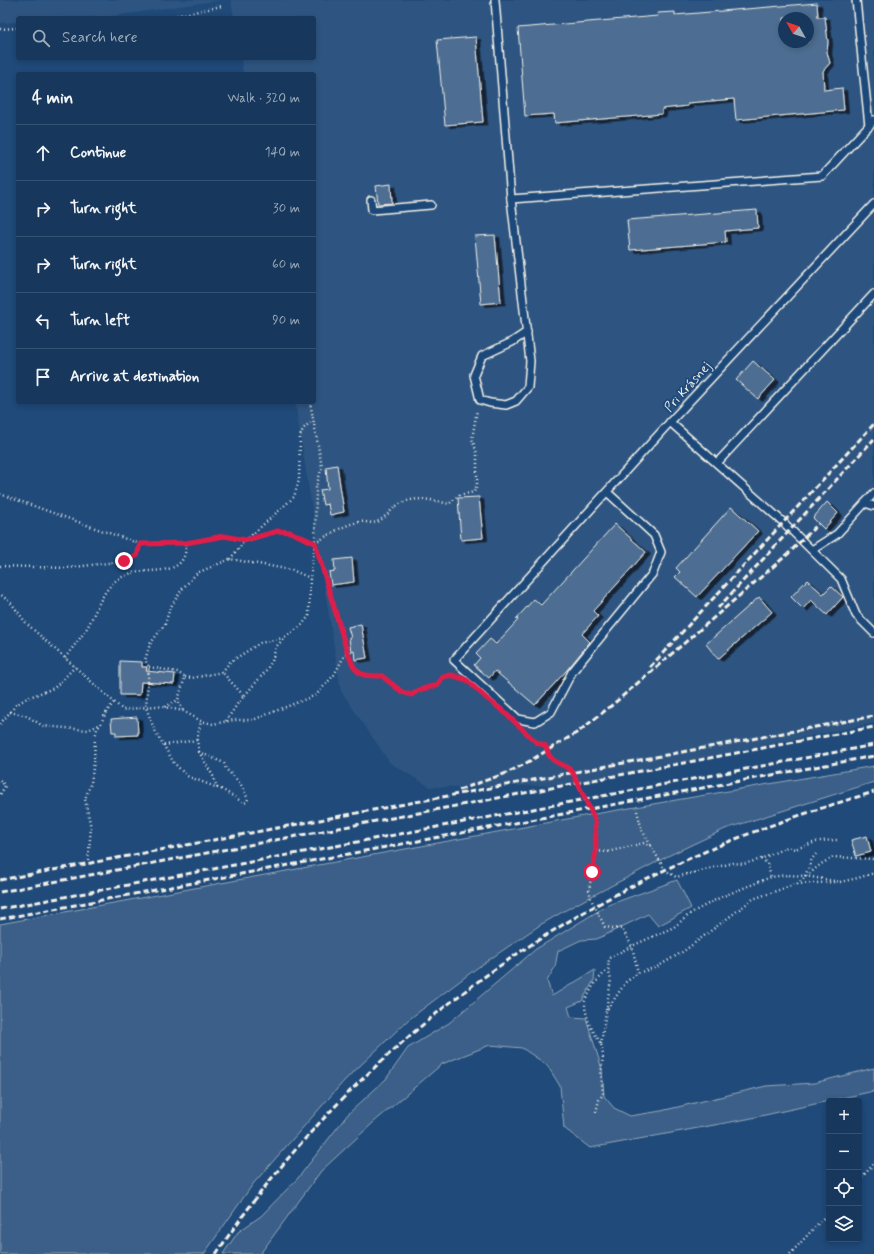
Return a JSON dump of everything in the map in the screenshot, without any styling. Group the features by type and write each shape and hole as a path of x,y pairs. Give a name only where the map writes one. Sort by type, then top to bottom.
{"lane":[{"path":"495,0 511,199 527,332 530,361 528,387 516,401 506,404 490,403 480,400 474,375 482,356 512,342 527,332"},
{"path":"511,199 822,176 871,123 856,0"},
{"path":"371,200 372,210 431,205"},
{"name":"Pri Krásnej","path":"874,204 670,422 812,550 840,578 856,615 874,633"},
{"path":"717,463 874,294"},
{"path":"607,492 654,535 661,552 653,573 572,672 551,712 535,722 518,719 454,660 670,422"},
{"path":"812,550 837,534 874,493"},
{"path":"865,503 874,506"}],"path":[{"path":"174,16 222,6"},
{"path":"0,29 16,28"},
{"path":"315,543 346,526 361,522 375,522 384,518 398,505 413,500 428,498 449,504 459,495 474,492 477,485 477,453 472,439 480,400"},
{"path":"226,722 244,696 265,672 272,661 276,647 301,626 309,616 310,578 315,543 316,487 322,467 310,404"},
{"path":"199,752 224,763 226,769 240,782 248,799 247,802 244,803 223,790 188,776 174,762 154,729 146,707 149,667 145,660 150,644 165,624 170,608 183,588 197,573 230,559 246,540 294,497 299,480 300,436 303,428 313,420"},
{"path":"0,494 140,544 186,543 224,536 246,540 278,531 290,532 315,543 347,651 354,668 360,674 366,676 382,676 402,692 411,695 419,690 437,685 443,677 451,675 456,676"},
{"path":"65,658 86,629 106,592 117,580 131,573 168,570 180,563 186,553 186,543"},
{"path":"0,566 67,568 124,561 137,556 140,544"},
{"path":"230,559 292,570 310,578"},
{"path":"0,594 12,604 26,623 123,710 155,706 183,712 213,724 253,720 316,695 334,675 347,651"},
{"path":"149,667 177,672 185,677 192,678 222,672 230,662 260,643 285,638"},
{"path":"0,724 16,705 27,698 54,688 75,668"},
{"path":"222,672 244,696"},
{"path":"183,712 178,700 185,677"},
{"path":"165,708 178,700"},
{"path":"88,860 91,828 85,799 91,783 95,737 97,729 105,714 114,702"},
{"path":"10,712 27,716 43,726 88,730 101,724"},
{"path":"201,720 197,740 199,752 213,776 217,788"},
{"path":"524,731 536,742 546,746 547,751 553,760 560,765 570,768 573,773 595,820 596,851 589,889 591,899 605,927 622,929 632,946 638,973"},
{"path":"164,745 197,740"},
{"path":"0,780 5,786 0,795"},
{"path":"637,811 642,830 651,846 665,870 676,878 721,865 733,863 744,864 761,859 787,847 795,849 819,841 837,840"},
{"path":"596,851 607,852 644,843 651,846"},
{"path":"805,876 812,858 816,854"},
{"path":"796,884 833,857 874,859"},
{"path":"761,859 767,862 770,877"},
{"path":"606,1010 626,982 638,973 657,968 684,951 753,899 796,884 841,882 874,872"},
{"path":"596,1112 599,1100 603,1094 601,1075 603,1055 601,1044 611,980 608,969 609,958 674,927 691,913 721,897 770,877 788,875 805,876 841,882"},
{"path":"601,1044 589,1024 585,1001 594,984 608,969"},
{"path":"862,1177 874,1164"},
{"path":"790,1254 826,1215"}],"shaded area":[{"path":"0,0 221,0 113,16 16,16 16,22 0,23"},
{"path":"231,0 874,0 874,723 571,785 430,787 390,763 341,691 295,404 316,404 316,72 243,72 241,60 316,60 316,16 234,16"},
{"path":"874,766 874,782 725,829 670,855 571,907 540,925 477,968 408,1020 344,1081 253,1184 204,1254 0,1254 0,924 589,815"},
{"path":"677,880 691,908 658,926 648,914 597,939 581,940 558,951 555,967 547,981 552,996 595,970 594,980 582,1001 568,1007 571,1017 586,1018 602,1069 604,1096 614,1108 630,1116 661,1111 766,1086 814,1083 874,1068 874,1091 842,1098 826,1098 826,1102 747,1119 590,1148 564,1128 560,1086 547,1065 522,1048 490,1045 442,1064 374,1122 321,1171 260,1254 223,1254 238,1232 261,1216 298,1178 348,1114 386,1079 408,1048 449,1023 536,949 608,905"}],"building":[{"path":"817,3 818,17 825,17 828,42 827,52 830,63 823,71 824,90 842,88 844,110 736,120 734,99 688,103 688,106 662,109 662,114 555,123 554,114 525,116 518,28 658,16 657,13 675,12 675,15"},
{"path":"476,37 483,122 445,125 437,40"},
{"path":"391,184 392,203 378,204 376,186"},
{"path":"757,210 758,228 725,231 726,242 630,250 627,220"},
{"path":"495,235 501,302 481,304 475,236"},
{"path":"753,361 775,380 758,399 736,380"},
{"path":"337,465 344,512 330,515 328,504 323,505 320,490 328,489 326,467"},
{"path":"479,497 483,538 461,540 458,498"},
{"path":"827,502 838,513 824,529 813,518"},
{"path":"731,507 758,531 697,597 675,577 680,572 676,568"},
{"path":"615,524 646,552 593,611 598,616 582,634 590,642 535,705 495,671 489,678 474,665 480,658 476,654 490,639 496,644 518,620 516,619 534,599 541,605"},
{"path":"352,558 354,582 331,585 329,572 335,571 334,560"},
{"path":"807,580 823,594 831,586 843,597 827,615 811,600 803,609 791,597"},
{"path":"759,597 772,612 718,659 706,644"},
{"path":"361,624 367,658 355,660 354,651 351,652 349,638 351,638 348,627"},
{"path":"120,661 142,662 142,667 147,667 146,671 175,674 174,684 141,682 140,695 120,695"},
{"path":"137,717 138,735 116,736 116,732 112,732 111,719"},
{"path":"867,836 871,852 856,856 851,840"}],"railway":[{"path":"650,667 874,424"},
{"path":"718,608 874,439"},
{"path":"459,790 504,774 523,765 578,732 611,706 789,553 818,524"},
{"path":"0,880 874,716"},
{"path":"0,892 874,727"},
{"path":"0,909 874,745"},
{"path":"0,919 874,756"},
{"path":"216,1254 261,1191 311,1132 365,1076 423,1025 484,977 548,934 615,895 684,861 730,841 778,823 874,792"}],"route":[{"path":"124,561 137,556 140,544 186,543 224,536 246,540 278,531 290,532 315,543 347,651 354,668 360,674 366,676 382,676 402,692 411,695 419,690 437,685 443,677 451,675 467,680 536,742 546,746 547,751 553,760 560,765 570,768 595,820 596,851 592,872"}]}
